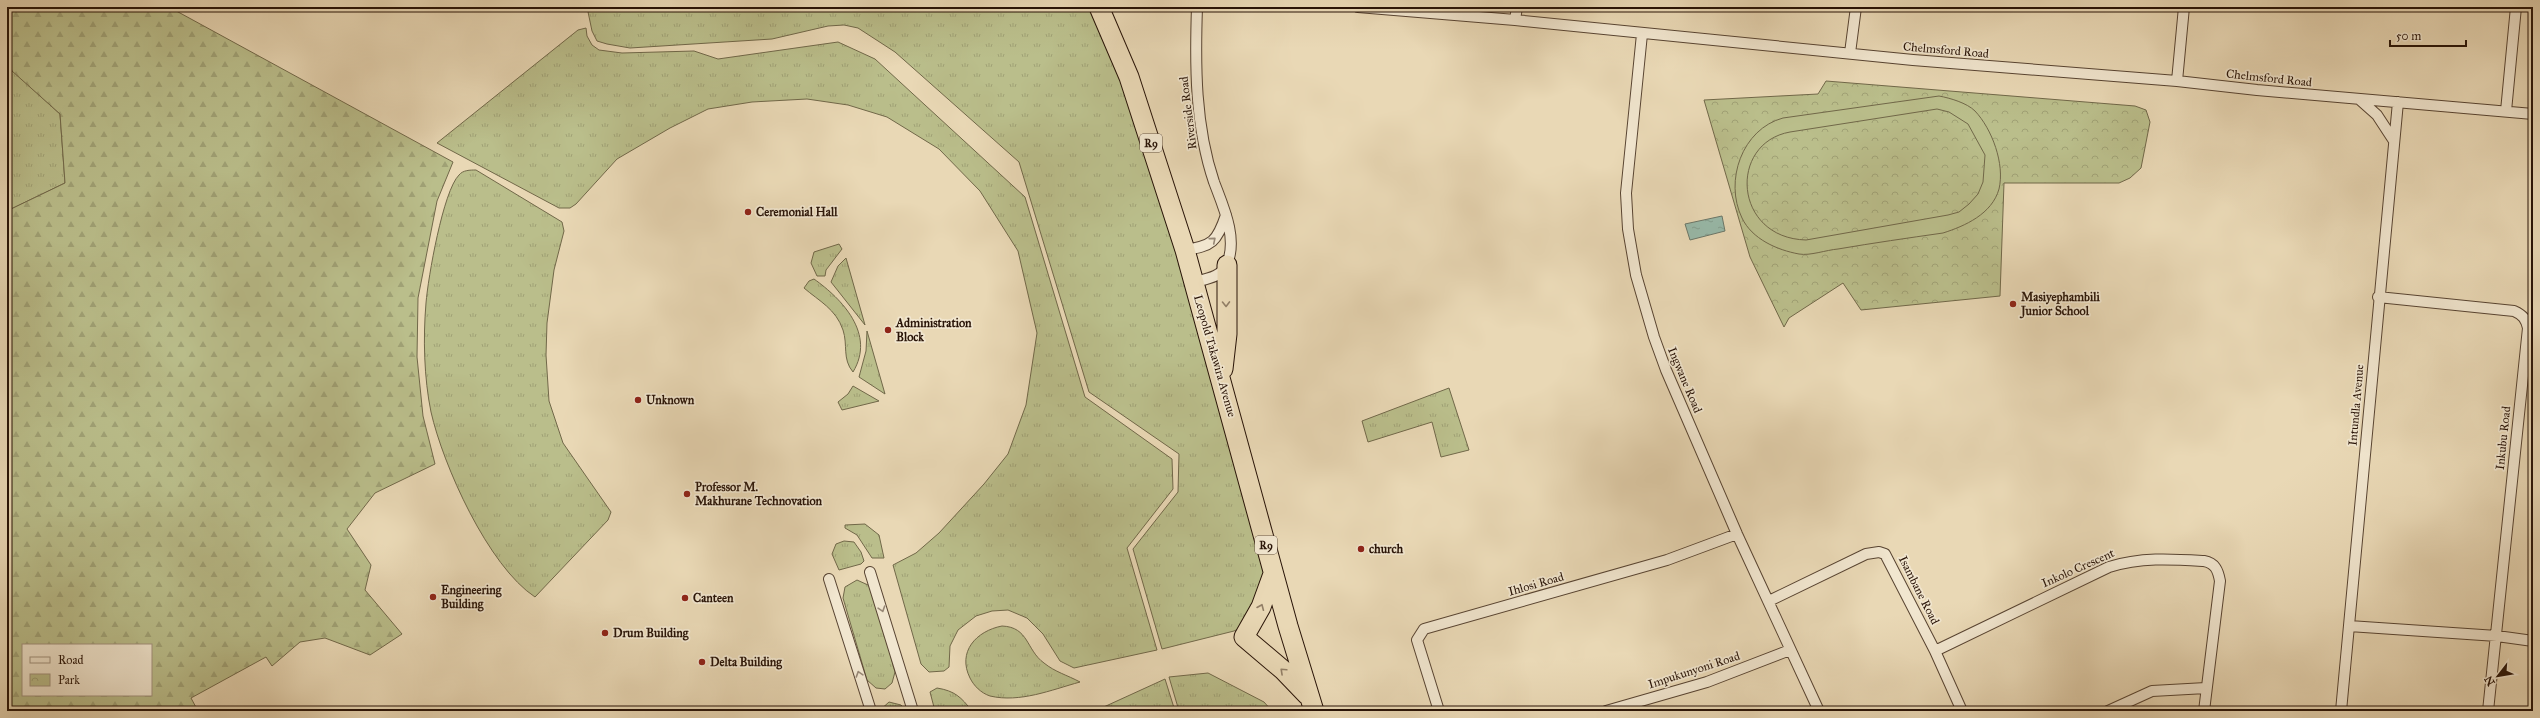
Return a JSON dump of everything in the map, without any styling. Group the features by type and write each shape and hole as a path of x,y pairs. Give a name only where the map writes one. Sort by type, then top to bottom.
{"highway":[{"name":"Leopold Takawira Avenue","path":"1099,7 1129,77 1185,250 1222,379 1274,574 1312,705"},
{"path":"1222,379 1227,334 1227,265"},
{"path":"1274,574 1254,621 1244,637 1283,670 1312,705"}],"street":[{"name":"Riverside Road","path":"1197,7 1196,73 1200,123 1214,180 1226,214 1230,240 1227,265"},
{"name":"Chelmsford Road","path":"1358,7 1515,20 1642,34 1913,60 2176,81 2359,100 2533,114"},
{"path":"1515,20 1517,7"},
{"path":"1850,53 1856,7"},
{"path":"2176,81 2184,7"},
{"path":"2506,111 2516,7"},
{"name":"Ingwane Road","path":"1642,34 1635,82 1626,209 1636,275 1654,337 1666,370 1737,534 1819,711"},
{"path":"2359,100 2377,115 2394,140"},
{"name":"Intundla Avenue","path":"2341,711 2378,298 2398,102"},
{"path":"1185,250 1202,247 1213,242 1220,235 1226,214"},
{"path":"1194,282 1213,277 1222,272 1227,265"},
{"name":"Inkubu Road","path":"2378,298 2514,311 2521,314 2526,321 2528,328 2488,711"},
{"name":"Ihlosi Road","path":"1439,711 1417,640 1424,629 1667,560 1737,534"},
{"name":"Isambane Road","path":"1768,601 1866,554 1879,552 1889,560 1935,652 1962,711"},
{"name":"Inkolo Crescent","path":"1935,652 2109,567 2128,561 2156,558 2212,562 2216,567 2220,581 2204,711"},
{"path":"870,572 913,711"},
{"path":"829,579 871,711"},
{"path":"2349,626 2497,636 2533,641"},
{"name":"Impukunyoni Road","path":"1606,711 1707,682 1790,650"},
{"path":"2108,711 2152,691 2172,688 2206,688"}],"green space":[{"path":"7,7 169,7 453,162 437,201 418,298 417,357 423,416 435,464 375,493 347,529 371,565 365,590 402,634 370,655 325,638 300,642 272,666 266,657 191,698 198,711 7,711 7,215 11,209 65,183 60,114 12,71 7,55"},
{"path":"587,7 1090,7 1121,76 1170,230 1264,565 1266,584 1247,625 1234,631 1162,649 1133,549 1178,492 1179,454 1089,392 1019,162 895,52 858,28 844,25 828,26 772,39 630,48 597,41 592,31"},
{"path":"586,28 587,36 592,45 599,50 622,53 694,51 718,59 838,42 875,59 1025,197 1085,397 1172,459 1173,489 1127,548 1157,650 1074,668 1060,661 1043,634 1027,618 1008,610 992,611 976,616 958,630 950,646 949,667 944,671 929,672 921,664 893,565 916,553 939,533 984,484 1008,454 1026,405 1037,333 1018,251 980,191 939,149 887,117 848,105 807,99 752,102 708,109 670,128 617,159 576,204 570,208 559,208 437,143 578,30"},
{"path":"7,55 13,71 60,114 65,183 11,209 7,215"},
{"path":"1826,81 2135,106 2146,110 2150,122 2141,168 2130,178 2119,183 2004,183 2000,296 1861,310 1843,283 1789,318 1784,327 1750,257 1704,100 1818,94"},
{"path":"1939,96 1963,103 1972,108 1981,118 1992,137 1999,158 1999,189 1990,205 1977,218 1960,227 1943,233 1808,254 1799,254 1782,250 1759,238 1746,225 1737,204 1735,188 1736,173 1740,158 1747,145 1757,133 1769,124 1783,118","holes":["1937,109 1949,112 1968,124 1985,155 1983,182 1978,194 1959,212 1806,240 1782,235 1764,224 1753,208 1747,189 1749,170 1756,153 1770,140 1790,132"]},
{"path":"476,170 562,222 564,231 554,270 547,323 546,355 549,401 563,443 611,512 608,520 535,597 518,582 501,562 485,539 470,513 457,486 437,434 431,412 427,386 424,344 425,316 427,291 437,236 447,198 453,184 462,172"},
{"path":"839,244 842,249 826,270 825,276 817,276 811,263 814,252"},
{"path":"846,258 865,325 831,282 838,266"},
{"path":"814,279 825,287 845,307 853,319 861,344 859,358 853,372 846,357 843,330 836,316 804,288 809,281"},
{"path":"867,331 885,394 859,377 866,351"},
{"path":"853,386 879,401 842,410 838,402 848,394"},
{"path":"1449,388 1469,450 1441,457 1432,422 1368,442 1362,421"},
{"path":"865,524 879,535 884,558 872,558 857,535 845,528 845,525"},
{"path":"844,541 854,542 861,552 864,561 861,564 839,570 832,554 836,544"},
{"path":"857,580 868,585 873,590 895,672 892,683 885,689 876,688 867,680 843,598 845,587"},
{"path":"1002,626 1011,627 1017,630 1038,658 1048,666 1080,682 1035,695 1013,698 990,696 981,691 970,678 967,669 966,660 968,651 971,644 977,638 984,633"},
{"path":"1208,673 1264,702 1272,711 1179,711 1169,677"},
{"path":"1165,679 1175,711 1095,711"},
{"path":"937,688 957,695 972,711 935,711 930,692"},
{"path":"889,702 901,705 906,711 879,711"}],"water":[{"path":"1722,216 1725,231 1690,240 1685,224"}],"place":[{"name":"Ceremonial Hall","path":"748,212"},
{"name":"Masiyephambili Junior School","path":"2013,304"},
{"name":"Administration Block","path":"888,330"},
{"name":"Unknown","path":"638,400"},
{"name":"Professor M. Makhurane Technovation","path":"687,494"},
{"name":"church","path":"1361,549"},
{"name":"Engineering Building","path":"433,597"},
{"name":"Canteen","path":"685,598"},
{"name":"Drum Building","path":"605,633"},
{"name":"Delta Building","path":"702,662"}]}
